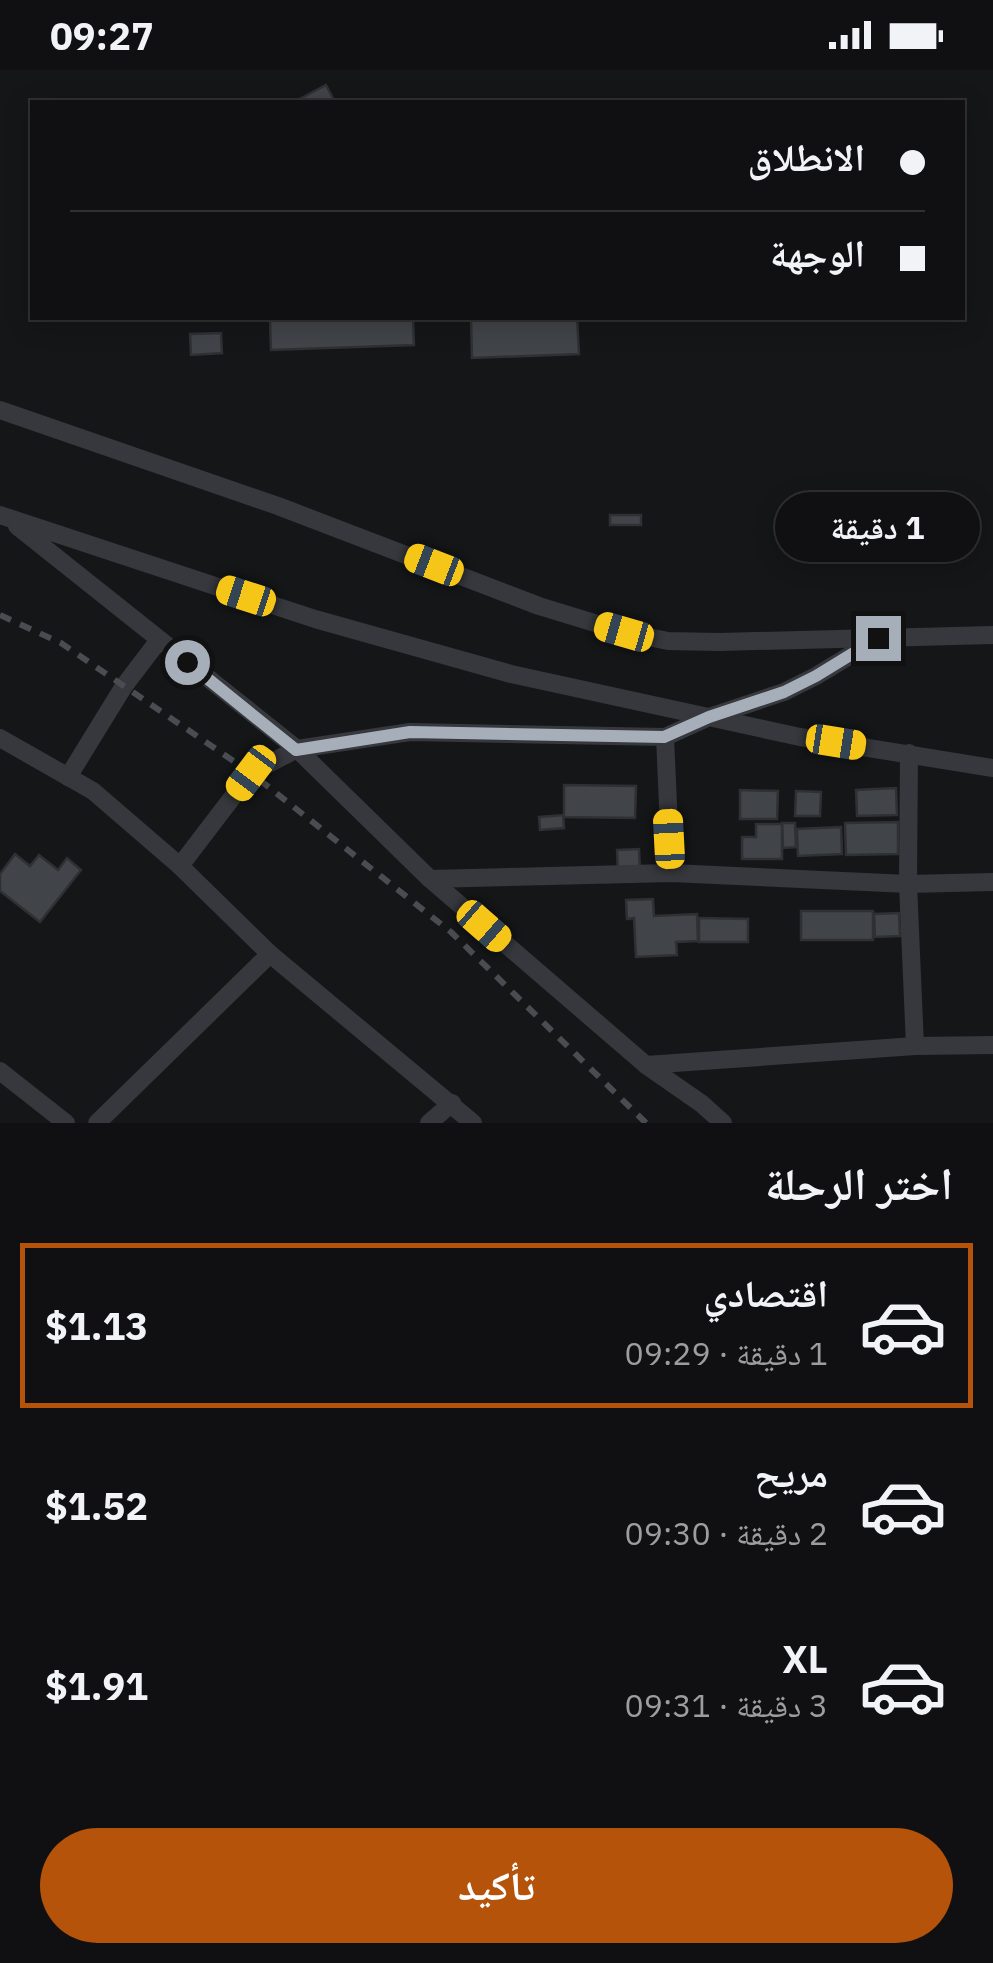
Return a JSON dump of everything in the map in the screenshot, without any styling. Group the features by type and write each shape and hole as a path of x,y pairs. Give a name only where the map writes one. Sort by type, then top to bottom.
{"street":[{"path":"0,410 278,506 539,606 624,632 668,640 719,642 993,634"},
{"path":"2,515 296,750 430,880 646,1065 723,1123"},
{"path":"2,515 315,619 511,674 800,737 993,768"},
{"path":"180,866 251,773 296,750 410,732 664,737 784,692 878,638"},
{"path":"68,777 124,686 159,640"},
{"path":"664,737 671,873"},
{"path":"0,738 93,791 180,866 270,954 473,1123"},
{"path":"909,754 908,884 915,1046"},
{"path":"430,880 671,873 908,884 993,882"},
{"path":"97,1123 270,954"},
{"path":"646,1065 993,1044"},
{"path":"0,1071 66,1123"},
{"path":"429,1123 452,1103"}],"building":[{"path":"326,85 334,100 298,100"},
{"path":"270,320 413,320 414,345 271,350"},
{"path":"471,320 577,320 579,354 472,358"},
{"path":"221,333 222,353 191,355 190,334"},
{"path":"610,515 641,515 641,525 610,525"},
{"path":"564,785 636,786 635,818 564,817"},
{"path":"896,788 897,815 857,816 856,790"},
{"path":"740,790 778,791 777,819 740,819"},
{"path":"796,791 821,792 820,816 795,816"},
{"path":"563,815 564,828 540,830 539,817"},
{"path":"898,822 898,854 846,855 845,823"},
{"path":"782,823 795,823 796,847 783,848"},
{"path":"756,824 782,824 782,859 742,859 742,837 756,837"},
{"path":"841,827 842,854 798,856 797,829"},
{"path":"639,849 640,871 618,872 617,850"},
{"path":"15,854 30,866 39,855 58,870 67,858 81,870 40,922 0,891 0,874"},
{"path":"653,899 654,916 697,914 698,941 676,942 677,955 636,957 634,918 627,919 626,900"},
{"path":"801,911 873,911 873,940 801,940"},
{"path":"899,913 900,936 875,937 874,914"},
{"path":"699,918 748,919 748,942 699,942"}],"railway":[{"path":"0,615 61,643 251,773 451,932 646,1123"}],"route":[{"path":"187,662 296,750 410,732 664,737 784,692 878,638"}]}
